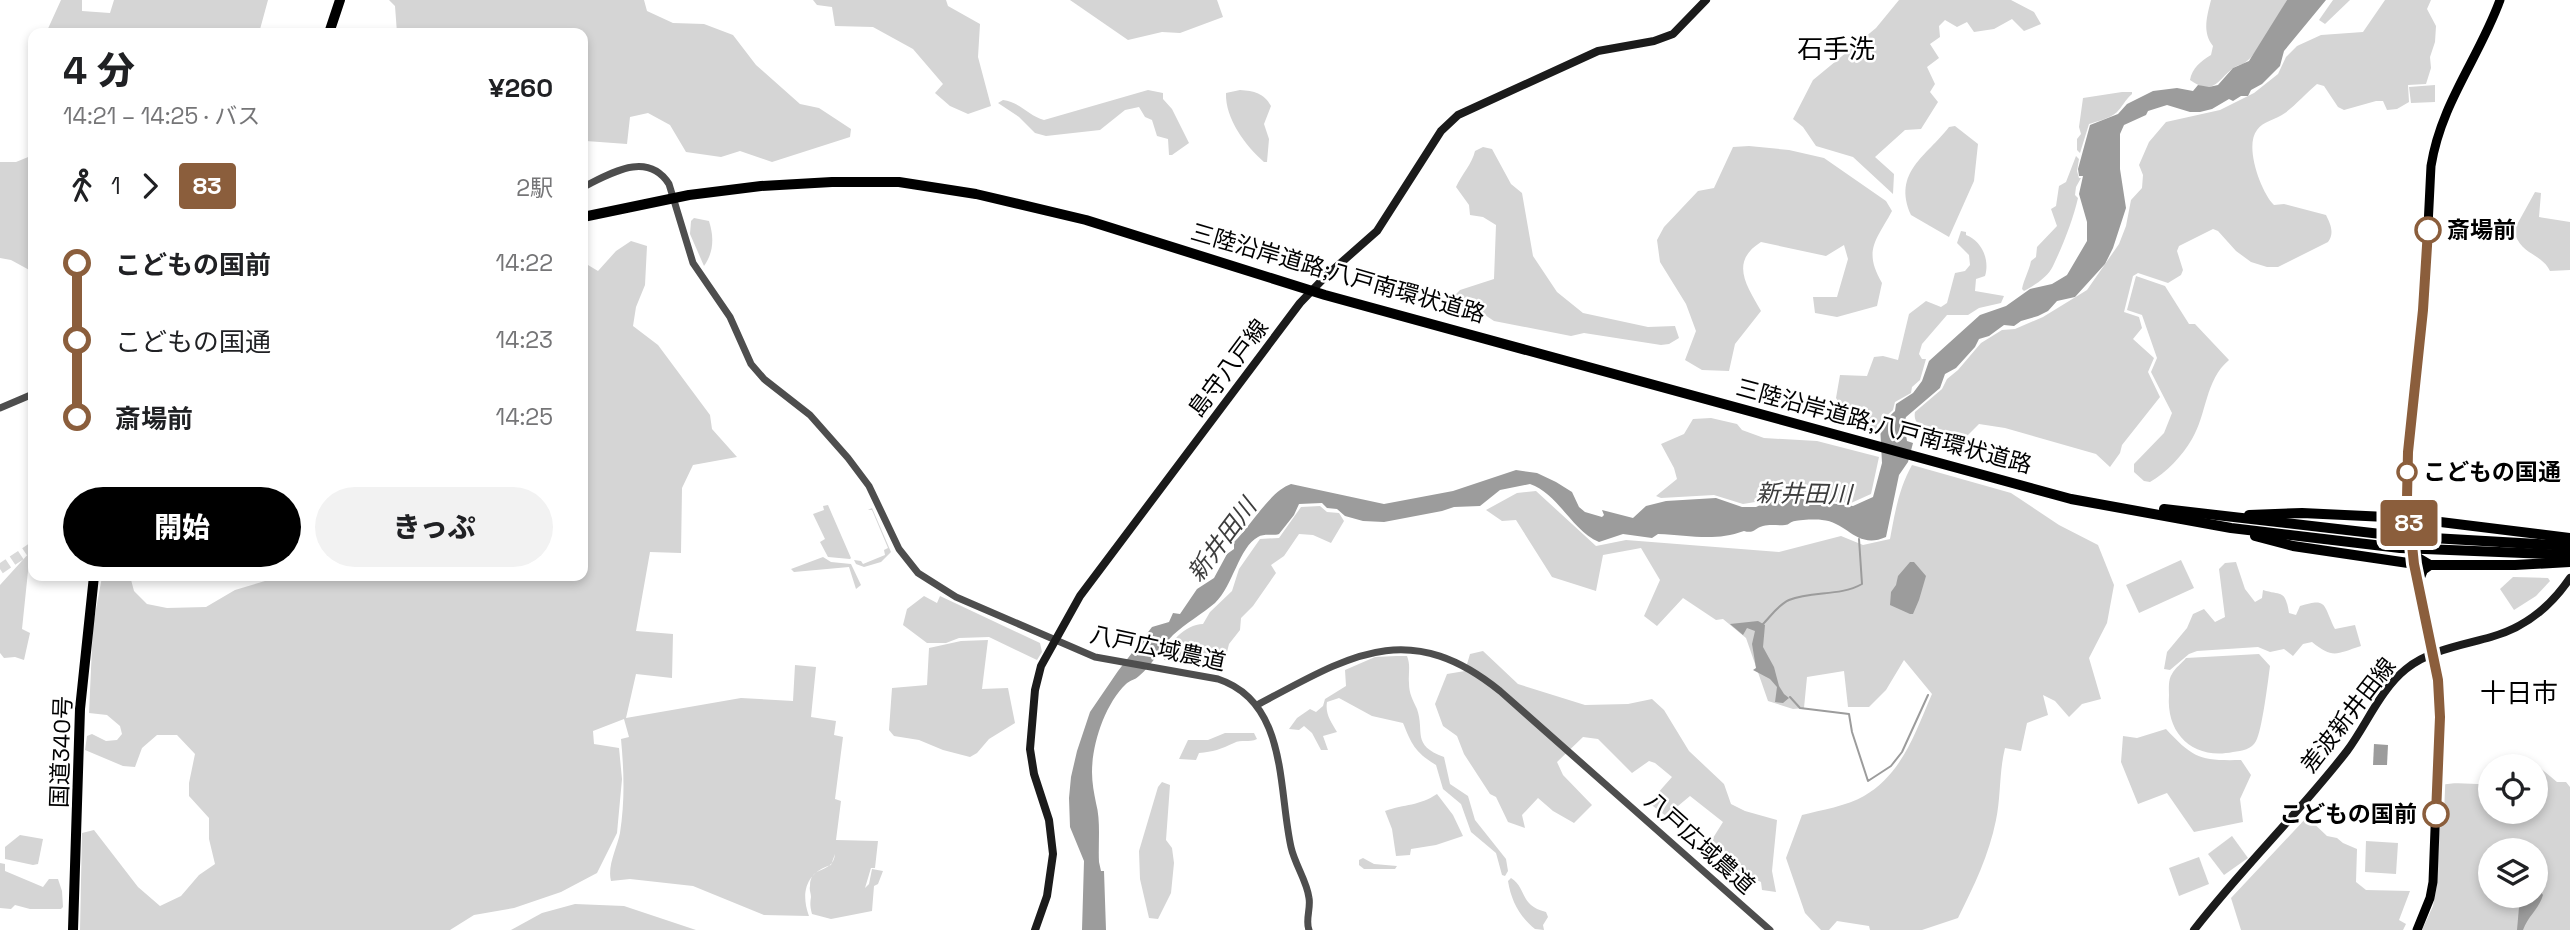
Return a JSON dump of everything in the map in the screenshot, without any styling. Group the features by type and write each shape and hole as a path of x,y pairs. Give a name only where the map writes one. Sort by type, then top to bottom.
{"highway":[{"path":"331,28 340,0"},
{"name":"三陸沿岸道路;八戸南環状道路","path":"588,217 689,195 808,183 899,182 976,194 1086,220 1325,295 2071,499 2400,548 2570,555"},
{"path":"2232,522 2302,513 2570,538"},
{"path":"2232,522 2293,546 2414,557 2430,565 2570,562"},
{"name":"三陸沿岸道路;八戸南環状道路","path":"2232,522 2570,547"},
{"path":"2418,582 2423,570 2430,565"},
{"name":"国道340号","path":"73,930 79,722 93,581"}],"main road":[{"name":"島守八戸線","path":"1035,930 1047,896 1053,854 1049,820 1031,762 1032,717 1037,677 1080,596 1300,303 1377,231 1441,131 1458,116 1598,51 1654,41 1673,34 1706,0"},
{"path":"2417,930 2430,898 2433,882 2440,717 2434,654 2418,582 2409,523 2408,452 2423,310 2431,166 2434,145 2446,110 2500,0"},
{"name":"差波新井田線","path":"2194,930 2348,750 2395,680 2414,663 2434,654 2501,634 2523,624 2556,597 2570,578"}],"street":[{"name":"八戸広域農道","path":"588,185 616,171 639,166 649,167 664,176 693,262 730,317 751,364 764,379 810,415 841,449 869,486 893,538 913,567 944,592 1056,642 1109,661 1227,682 1245,692 1257,705 1330,667 1367,653 1414,650 1451,659 1478,673 1500,691 1770,930"},
{"path":"0,408 28,396"},
{"path":"1257,705 1269,725 1274,743 1292,849 1309,897 1309,930"}],"shaded area":[{"path":"61,0 82,0 82,11 110,13 114,0 268,0 260,28 48,28"},
{"path":"389,0 644,0 647,11 673,23 704,24 733,35 756,65 800,104 819,108 851,129 850,137 772,162 740,151 721,157 686,152 670,125 648,113 630,117 627,144 588,141 588,28 397,28 395,6"},
{"path":"813,0 946,0 948,6 980,24 978,57 991,106 968,114 950,106 935,93 943,84 913,49 873,27 835,26 832,7 817,5"},
{"path":"1070,0 1217,0 1223,17 1180,33 1162,32 1128,40"},
{"path":"1899,0 2011,0 2034,12 2041,24 2024,31 2012,19 1994,29 1974,32 1967,22 1957,27 1945,20 1939,26 1940,37 1930,44 1939,58 1927,67 1935,84 1930,92 1938,102 1921,129 1905,130 1875,157 1894,174 1893,194 1853,157 1816,146 1803,127 1793,119 1813,80 1876,28"},
{"path":"2211,0 2287,0 2252,57 2214,85 2204,87 2190,80 2198,65 2211,55 2213,46 2207,35 2206,24"},
{"path":"2287,0 2326,0 2284,51 2280,66 2262,84 2251,90 2248,96 2241,96 2233,101 2229,99 2212,109 2200,112 2167,105 2148,111 2146,115 2124,125 2120,134 2120,169 2126,208 2105,264 2075,297 2057,301 2048,311 2038,316 2014,326 2004,325 1989,336 1979,339 1956,368 1945,374 1940,388 1906,417 1904,423 1907,441 1913,443 1908,462 1899,475 1886,537 1867,540 1831,522 1812,520 1794,521 1786,525 1766,525 1752,531 1722,536 1658,534 1652,538 1623,534 1599,542 1580,529 1549,496 1530,484 1500,490 1480,506 1454,507 1384,522 1363,521 1345,516 1337,509 1327,508 1322,503 1299,504 1279,534 1260,536 1251,542 1221,596 1173,635 1144,672 1119,692 1106,713 1097,737 1092,772 1098,817 1099,862 1101,871 1104,871 1106,930 1082,930 1084,861 1070,827 1069,798 1077,751 1090,712 1152,627 1169,622 1173,613 1180,614 1197,589 1214,578 1227,554 1234,549 1234,542 1275,494 1291,484 1384,504 1453,491 1516,470 1537,473 1556,482 1572,492 1579,507 1585,512 1602,517 1602,510 1633,518 1646,506 1666,501 1716,498 1742,507 1756,507 1767,502 1800,498 1816,504 1820,502 1853,506 1873,497 1882,463 1880,425 1895,411 1896,404 1913,393 1922,381 1929,361 1980,315 2006,306 2030,289 2052,284 2067,275 2087,241 2087,222 2079,194 2083,176 2079,176 2078,169 2090,125 2118,114 2127,104 2153,91 2177,88 2193,91 2198,85 2218,85 2233,68 2249,61"},
{"path":"2333,0 2350,0 2325,24 2319,20"},
{"path":"2385,0 2431,0 2427,9 2436,26 2430,57 2431,68 2426,84 2408,85 2409,102 2397,109 2387,110 2383,101 2376,101 2344,110 2338,107 2324,86 2317,84 2285,113 2257,130 2253,137 2253,157 2259,180 2269,199 2274,205 2284,204 2326,215 2331,232 2328,242 2278,267 2267,267 2251,262 2213,229 2179,246 2177,251 2183,270 2181,275 2168,283 2138,273 2133,276 2124,312 2139,317 2142,328 2133,339 2154,358 2148,372 2160,397 2122,445 2110,467 2096,454 2005,428 1979,424 1953,450 1922,443 1926,432 1916,421 1915,412 1942,389 1947,379 1981,343 2002,330 2015,329 2043,317 2087,290 2119,244 2131,200 2142,188 2143,175 2139,165 2149,142 2166,122 2220,110 2254,93 2278,74 2286,57 2297,46 2321,35 2363,32"},
{"path":"2435,85 2435,102 2411,103 2409,87"},
{"path":"1148,90 1163,93 1163,99 1172,109 1189,143 1172,155 1169,155 1168,139 1157,136 1152,120 1145,117 1139,107 1125,110 1100,130 1046,136 1035,133 1019,117 998,103 1009,101 1044,120"},
{"path":"1240,90 1258,94 1271,106 1264,124 1269,139 1267,162 1250,148 1229,113 1226,93"},
{"path":"2122,92 2132,94 2114,114 2089,124 2080,153 2077,150 2077,139 2081,134 2079,127 2083,98"},
{"path":"1955,126 1978,144 1974,181 1949,237 1911,215 1906,200 1906,187 1909,176 1922,156 1949,127"},
{"path":"1483,147 1492,149 1511,184 1522,193 1533,256 1557,292 1583,313 1648,327 1675,326 1679,338 1661,345 1584,333 1571,336 1494,321 1482,313 1462,307 1454,296 1460,290 1494,279 1496,225 1483,217 1470,215 1469,205 1456,187 1475,151"},
{"path":"1733,147 1789,150 1824,158 1886,201 1892,211 1877,238 1873,254 1876,272 1882,283 1877,306 1837,317 1815,313 1813,297 1837,297 1848,259 1844,245 1826,256 1761,242 1751,250 1743,266 1746,283 1761,311 1735,344 1729,371 1702,370 1685,360 1696,331 1686,304 1660,262 1657,240 1664,227 1698,191 1714,188"},
{"path":"2076,156 2079,159 2077,171 2081,178 2076,187 2075,195 2078,198 2057,258 2051,270 2041,280 2024,291 2023,285 2031,261 2036,257 2037,247 2057,226 2051,209 2056,206 2059,186 2066,182"},
{"path":"28,157 28,269 11,260 0,258 0,162 16,162"},
{"path":"2535,192 2541,193 2539,217 2570,222 2570,270 2550,271 2542,261 2525,249 2517,238 2514,230"},
{"path":"694,218 709,221 711,227 711,250 704,266 690,234 691,221"},
{"path":"1961,231 1966,232 1966,235 1980,246 1985,258 1985,276 1976,279 1975,291 2004,296 2001,303 1979,308 1968,315 1947,315 1922,344 1919,354 1922,359 1926,359 1920,380 1912,387 1911,393 1895,402 1893,410 1877,425 1877,435 1854,429 1836,398 1840,375 1867,376 1874,357 1883,356 1898,360 1909,314 1926,301 1941,307 1947,303 1955,273 1965,271 1970,265 1969,255 1957,243"},
{"path":"631,241 647,246 645,285 636,307 633,326 658,345 710,415 712,429 737,457 693,465 682,488 681,553 650,552 636,631 673,634 672,678 636,674 626,718 741,698 793,701 795,665 816,667 811,717 836,721 834,735 843,737 835,799 841,801 836,840 878,841 875,868 871,868 865,888 869,884 872,869 883,871 878,884 874,886 872,911 831,919 812,914 811,879 805,899 809,916 764,915 693,886 630,879 611,881 610,869 620,833 623,809 621,739 629,737 624,719 593,731 594,744 619,748 622,779 617,833 597,873 561,892 514,908 474,915 450,930 80,930 82,833 94,830 138,887 160,906 181,896 199,875 215,864 209,839 209,818 189,796 195,754 177,735 157,735 142,748 135,767 123,766 85,750 87,736 92,734 106,741 117,740 122,734 120,726 107,715 89,713 93,625 101,581 131,581 134,591 147,604 167,608 206,607 235,590 265,581 588,581 588,265 598,271 616,251"},
{"path":"2136,276 2165,286 2189,324 2195,324 2229,360 2215,377 2197,429 2188,445 2168,469 2150,482 2144,481 2134,472 2134,464 2164,433 2172,413 2151,372 2157,358 2142,315 2127,310"},
{"path":"1711,418 1737,424 1742,430 1764,438 1817,441 1879,457 1871,494 1851,503 1813,500 1799,495 1743,504 1714,495 1656,496 1677,479 1661,444 1684,434 1693,419"},
{"path":"1912,465 2011,493 2059,525 2098,545 2114,585 2107,623 2089,658 2101,699 2082,704 2069,717 2055,701 2043,695 2048,715 2027,723 2021,751 2005,748 1993,833 1958,918 1922,930 1870,930 1869,926 1837,921 1829,930 1821,930 1805,913 1786,858 1802,815 1850,802 1877,787 1906,751 1932,694 1904,660 1886,690 1869,707 1848,707 1844,671 1807,677 1804,708 1793,709 1768,701 1746,638 1723,619 1716,620 1683,598 1657,626 1644,616 1660,580 1641,548 1603,555 1596,591 1552,577 1516,520 1502,521 1486,510 1517,493 1536,491 1596,546 1626,540 1779,552 1841,536 1863,545 1890,539 1901,491"},
{"path":"828,505 850,559 828,557 820,542 825,539 813,514 824,510 823,506"},
{"path":"1320,506 1327,512 1339,513 1344,521 1331,543 1313,535 1299,534 1284,556 1271,565 1276,573 1253,606 1241,618 1240,630 1229,644 1223,668 1164,660 1178,636 1190,627 1203,624 1210,612 1232,591 1239,569 1260,539 1279,538 1301,507"},
{"path":"872,508 891,552 881,562 864,567 856,564 854,560 863,564 885,555 884,550 888,548 872,510 868,510"},
{"path":"28,554 22,629 30,633 24,660 4,658 0,653 0,585"},
{"path":"823,557 831,562 851,564 861,585 856,589 849,567 794,572 791,569"},
{"path":"2181,560 2194,588 2139,613 2126,585"},
{"path":"1910,562 1914,562 1926,576 1913,614 1890,605 1891,592 1898,576"},
{"path":"2236,562 2245,589 2255,602 2262,598 2263,590 2279,594 2286,600 2289,613 2296,615 2300,606 2320,603 2326,609 2335,629 2355,625 2361,646 2330,653 2312,642 2303,644 2293,656 2284,649 2270,652 2258,647 2197,651 2189,654 2170,670 2164,669 2167,652 2187,628 2193,614 2204,609 2215,622 2225,617 2219,569 2225,563"},
{"path":"2513,577 2548,578 2550,581 2536,596 2514,610 2500,589"},
{"path":"924,596 937,603 940,596 1040,643 1042,652 1037,660 989,637 927,643 903,625 907,609"},
{"path":"1758,621 1765,625 1763,647 1774,667 1779,686 1789,698 1783,703 1775,702 1777,687 1770,679 1753,670 1756,668 1752,644 1755,631 1747,628 1743,635 1730,624"},
{"path":"988,640 982,689 1008,688 1015,723 989,739 970,757 919,740 894,736 889,730 892,688 927,685 929,648 961,641"},
{"path":"1483,651 1518,684 1585,705 1628,704 1652,699 1664,710 1689,751 1724,784 1731,804 1777,820 1772,871 1776,892 1762,890 1761,882 1728,867 1708,846 1723,822 1690,796 1666,816 1649,803 1672,777 1649,761 1632,773 1598,739 1583,737 1557,762 1563,775 1592,805 1574,823 1553,811 1538,798 1522,815 1525,828 1508,822 1496,797 1490,794 1464,754 1457,736 1443,726 1435,704 1447,674 1465,671 1470,654"},
{"path":"2259,654 2270,666 2263,717 2254,744 2243,750 2219,753 2206,752 2185,742 2172,722 2169,709 2169,681 2175,670 2186,658"},
{"path":"1407,656 1410,690 1419,717 1423,743 1444,757 1450,784 1468,796 1475,820 1506,859 1508,871 1505,876 1502,875 1496,853 1471,832 1461,804 1443,789 1436,765 1415,747 1403,723 1372,716 1339,698 1327,702 1328,714 1337,732 1323,736 1328,750 1321,750 1312,733 1304,726 1299,730 1289,729 1297,718 1310,709 1316,712 1323,706 1325,699 1346,686 1345,670 1375,657"},
{"path":"2166,729 2198,756 2216,760 2241,760 2251,775 2240,799 2243,822 2194,832 2167,793 2138,804 2121,762 2123,736 2137,738"},
{"path":"1225,733 1254,733 1257,739 1199,753 1196,760 1179,759 1188,740 1208,740"},
{"path":"2374,744 2388,745 2387,765 2373,765"},
{"path":"2548,774 2557,782 2566,782 2570,787 2570,930 2422,930 2433,906 2437,886 2441,785 2478,784 2478,824 2548,824"},
{"path":"1162,782 1170,785 1166,840 1172,848 1174,863 1171,893 1158,919 1149,918 1140,879 1139,851 1158,787"},
{"path":"1437,794 1453,815 1463,836 1436,845 1411,849 1410,855 1396,856 1392,829 1385,811 1418,803"},
{"path":"2307,817 2327,836 2337,838 2357,849 2356,882 2366,890 2410,891 2399,920 2406,924 2403,930 2241,930 2231,898"},
{"path":"20,835 43,839 38,864 5,859 5,847"},
{"path":"2232,836 2248,858 2224,875 2208,854"},
{"path":"2366,841 2398,843 2396,874 2365,872"},
{"path":"2199,857 2209,884 2179,896 2169,868"},
{"path":"1363,858 1374,864 1397,866 1395,869 1364,869 1359,865 1359,860"},
{"path":"0,863 5,864 5,871 43,887 49,879 58,879 63,907 30,909 15,905 11,909 0,908"},
{"path":"1511,878 1531,905 1546,912 1548,917 1543,925 1544,930 1535,929 1520,913 1509,888 1508,881"},
{"path":"575,904 624,906 696,930 511,930 542,913"},
{"path":"2519,908 2537,908 2523,930 2517,930"}],"waterway":[{"path":"1763,624 1789,600 1844,591 1862,584 1859,539"},
{"path":"1790,697 1800,708 1849,714 1868,781 1891,766 1902,752 1928,695"}],"tunnel":[{"path":"0,569 28,550"}],"bus line":[{"name":"83","path":"2428,230 2423,310 2408,452 2407,498 2414,564 2438,680 2440,717 2436,814"}],"place":[{"name":"斎場前","path":"2428,230"},
{"name":"こどもの国通","path":"2407,472"},
{"name":"こどもの国前","path":"2436,814"}],"district":[{"name":"石手洗","path":"1836,49"},
{"name":"十日市","path":"2519,693"}],"water label":[{"name":"新井田川","path":"1804,494"},
{"name":"新井田川","path":"1222,540"}]}
